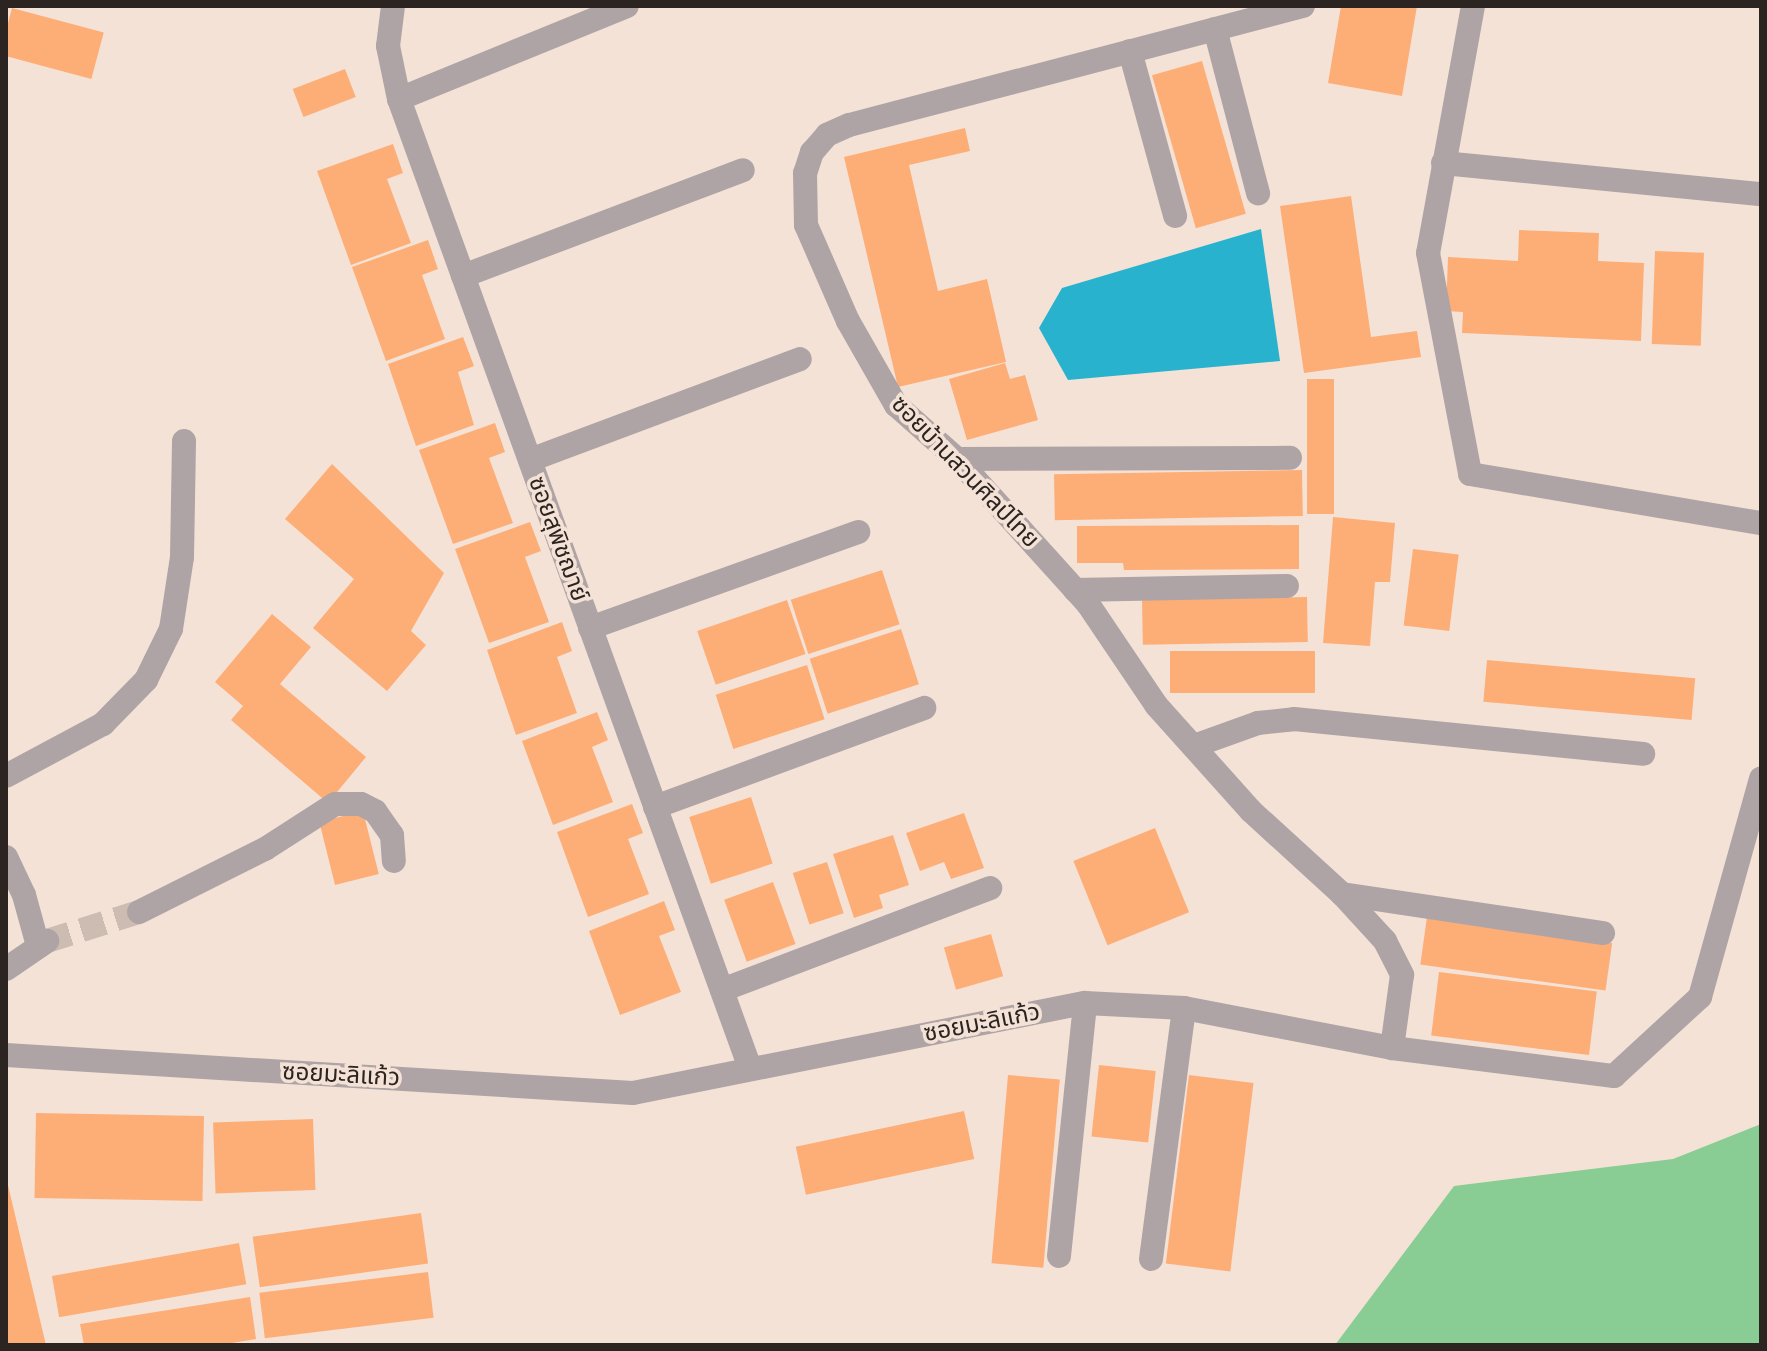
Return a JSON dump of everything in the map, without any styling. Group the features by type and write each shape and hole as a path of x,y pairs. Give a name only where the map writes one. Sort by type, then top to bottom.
{"street":[{"name":"ซอยสุพิชฌาย์","path":"393,6 388,46 399,99 750,1068"},
{"path":"399,99 627,6"},
{"name":"ซอยบ้านสวนศิลป์ไทย","path":"1303,6 849,125 827,135 812,152 804,196 815,252 896,405 957,459 1075,590 1156,705 1251,811 1342,894 1385,941 1402,975 1392,1048"},
{"path":"1473,6 1428,253 1470,474 1761,523"},
{"path":"1215,29 1258,193"},
{"path":"1130,51 1175,216"},
{"path":"1443,163 1761,194"},
{"path":"463,276 743,170"},
{"path":"530,460 800,359"},
{"path":"6,776 103,724 146,680 171,629 182,557 184,441"},
{"path":"957,459 1290,458"},
{"path":"590,628 858,532"},
{"path":"1075,590 1287,586"},
{"path":"655,807 924,708"},
{"path":"1194,746 1258,723 1294,719 1643,754"},
{"name":"ซอยมะลิแก้ว","path":"6,1055 633,1093 1085,1003 1184,1008 1392,1048 1614,1076 1700,997 1761,778"},
{"path":"139,912 265,849 335,804 348,802 375,811 392,835 394,861"},
{"path":"6,857 43,944 6,969"},
{"path":"722,990 990,888"},
{"path":"1342,894 1603,933"},
{"path":"1059,1256 1085,1003"},
{"path":"1151,1259 1184,1008"}],"green space":[{"path":"1761,1124 1761,1345 1335,1345 1454,1186 1673,1159"}],"water":[{"path":"1261,229 1280,361 1068,380 1039,328 1062,288"}],"building":[{"path":"1341,6 1417,6 1402,96 1328,83"},
{"path":"12,8 104,33 91,79 6,56 6,30"},
{"path":"1202,61 1246,214 1196,228 1152,75"},
{"path":"345,69 356,97 303,117 293,89"},
{"path":"965,128 970,151 909,165 938,291 987,279 1006,362 898,387 844,157"},
{"path":"393,144 403,173 387,179 411,243 351,265 317,171"},
{"path":"1351,196 1371,337 1417,331 1421,357 1304,373 1280,206"},
{"path":"1519,230 1599,233 1598,261 1644,263 1641,341 1462,333 1463,312 1446,311 1448,257 1518,261"},
{"path":"428,240 438,269 422,275 445,339 386,361 352,267"},
{"path":"1655,251 1704,253 1701,346 1652,344"},
{"path":"463,337 474,366 458,372 474,425 416,446 388,364"},
{"path":"1005,363 1010,379 1025,375 1038,420 967,440 949,379"},
{"path":"1307,379 1334,379 1334,514 1307,514"},
{"path":"495,423 505,452 489,458 513,523 453,544 419,450"},
{"path":"332,464 444,573 411,631 426,645 387,691 313,628 354,579 285,519"},
{"path":"1302,470 1303,516 1055,520 1054,474"},
{"path":"1333,517 1395,523 1390,582 1375,582 1370,646 1323,643"},
{"path":"530,522 541,551 525,557 549,622 489,643 455,549"},
{"path":"1299,525 1299,569 1124,570 1123,563 1077,563 1077,526"},
{"path":"1413,549 1459,555 1449,631 1404,625"},
{"path":"882,570 900,624 808,654 791,600"},
{"path":"1307,597 1308,642 1143,645 1142,600"},
{"path":"787,600 806,654 716,685 697,631"},
{"path":"272,614 311,647 280,684 366,757 328,803 231,720 243,706 215,682"},
{"path":"562,622 572,651 557,657 577,713 516,735 487,650"},
{"path":"901,629 919,684 828,714 810,659"},
{"path":"1170,651 1315,651 1315,693 1170,693"},
{"path":"1487,660 1695,678 1692,720 1483,702"},
{"path":"807,665 825,719 733,749 716,695"},
{"path":"597,712 608,740 592,747 613,802 553,825 522,741"},
{"path":"751,797 773,864 711,884 689,817"},
{"path":"632,804 643,833 628,839 649,894 588,917 557,832"},
{"path":"363,811 379,874 335,885 319,822"},
{"path":"964,813 984,868 951,879 944,862 920,871 906,833"},
{"path":"1155,828 1189,912 1107,945 1073,861"},
{"path":"893,835 909,885 879,895 883,908 854,918 833,854"},
{"path":"827,862 844,913 809,924 793,873"},
{"path":"773,882 796,944 747,962 724,900"},
{"path":"664,901 675,930 659,936 681,992 620,1015 589,931"},
{"path":"1427,917 1612,943 1605,991 1420,965"},
{"path":"991,934 1003,976 956,990 944,948"},
{"path":"1439,972 1597,991 1589,1055 1431,1036"},
{"path":"1099,1065 1156,1071 1148,1143 1091,1137"},
{"path":"1008,1075 1060,1080 1043,1268 992,1263"},
{"path":"1189,1075 1254,1083 1230,1272 1166,1264"},
{"path":"964,1111 974,1159 806,1195 796,1147"},
{"path":"36,1113 204,1116 202,1201 35,1198"},
{"path":"313,1119 315,1190 216,1193 213,1122"},
{"path":"7,1181 46,1345 6,1345"},
{"path":"421,1213 428,1264 260,1287 253,1237"},
{"path":"239,1243 246,1284 59,1317 52,1276"},
{"path":"428,1272 434,1318 265,1338 259,1293"},
{"path":"250,1297 256,1339 220,1345 84,1345 80,1324"}],"tunnel":[{"path":"47,941 139,912"}]}
